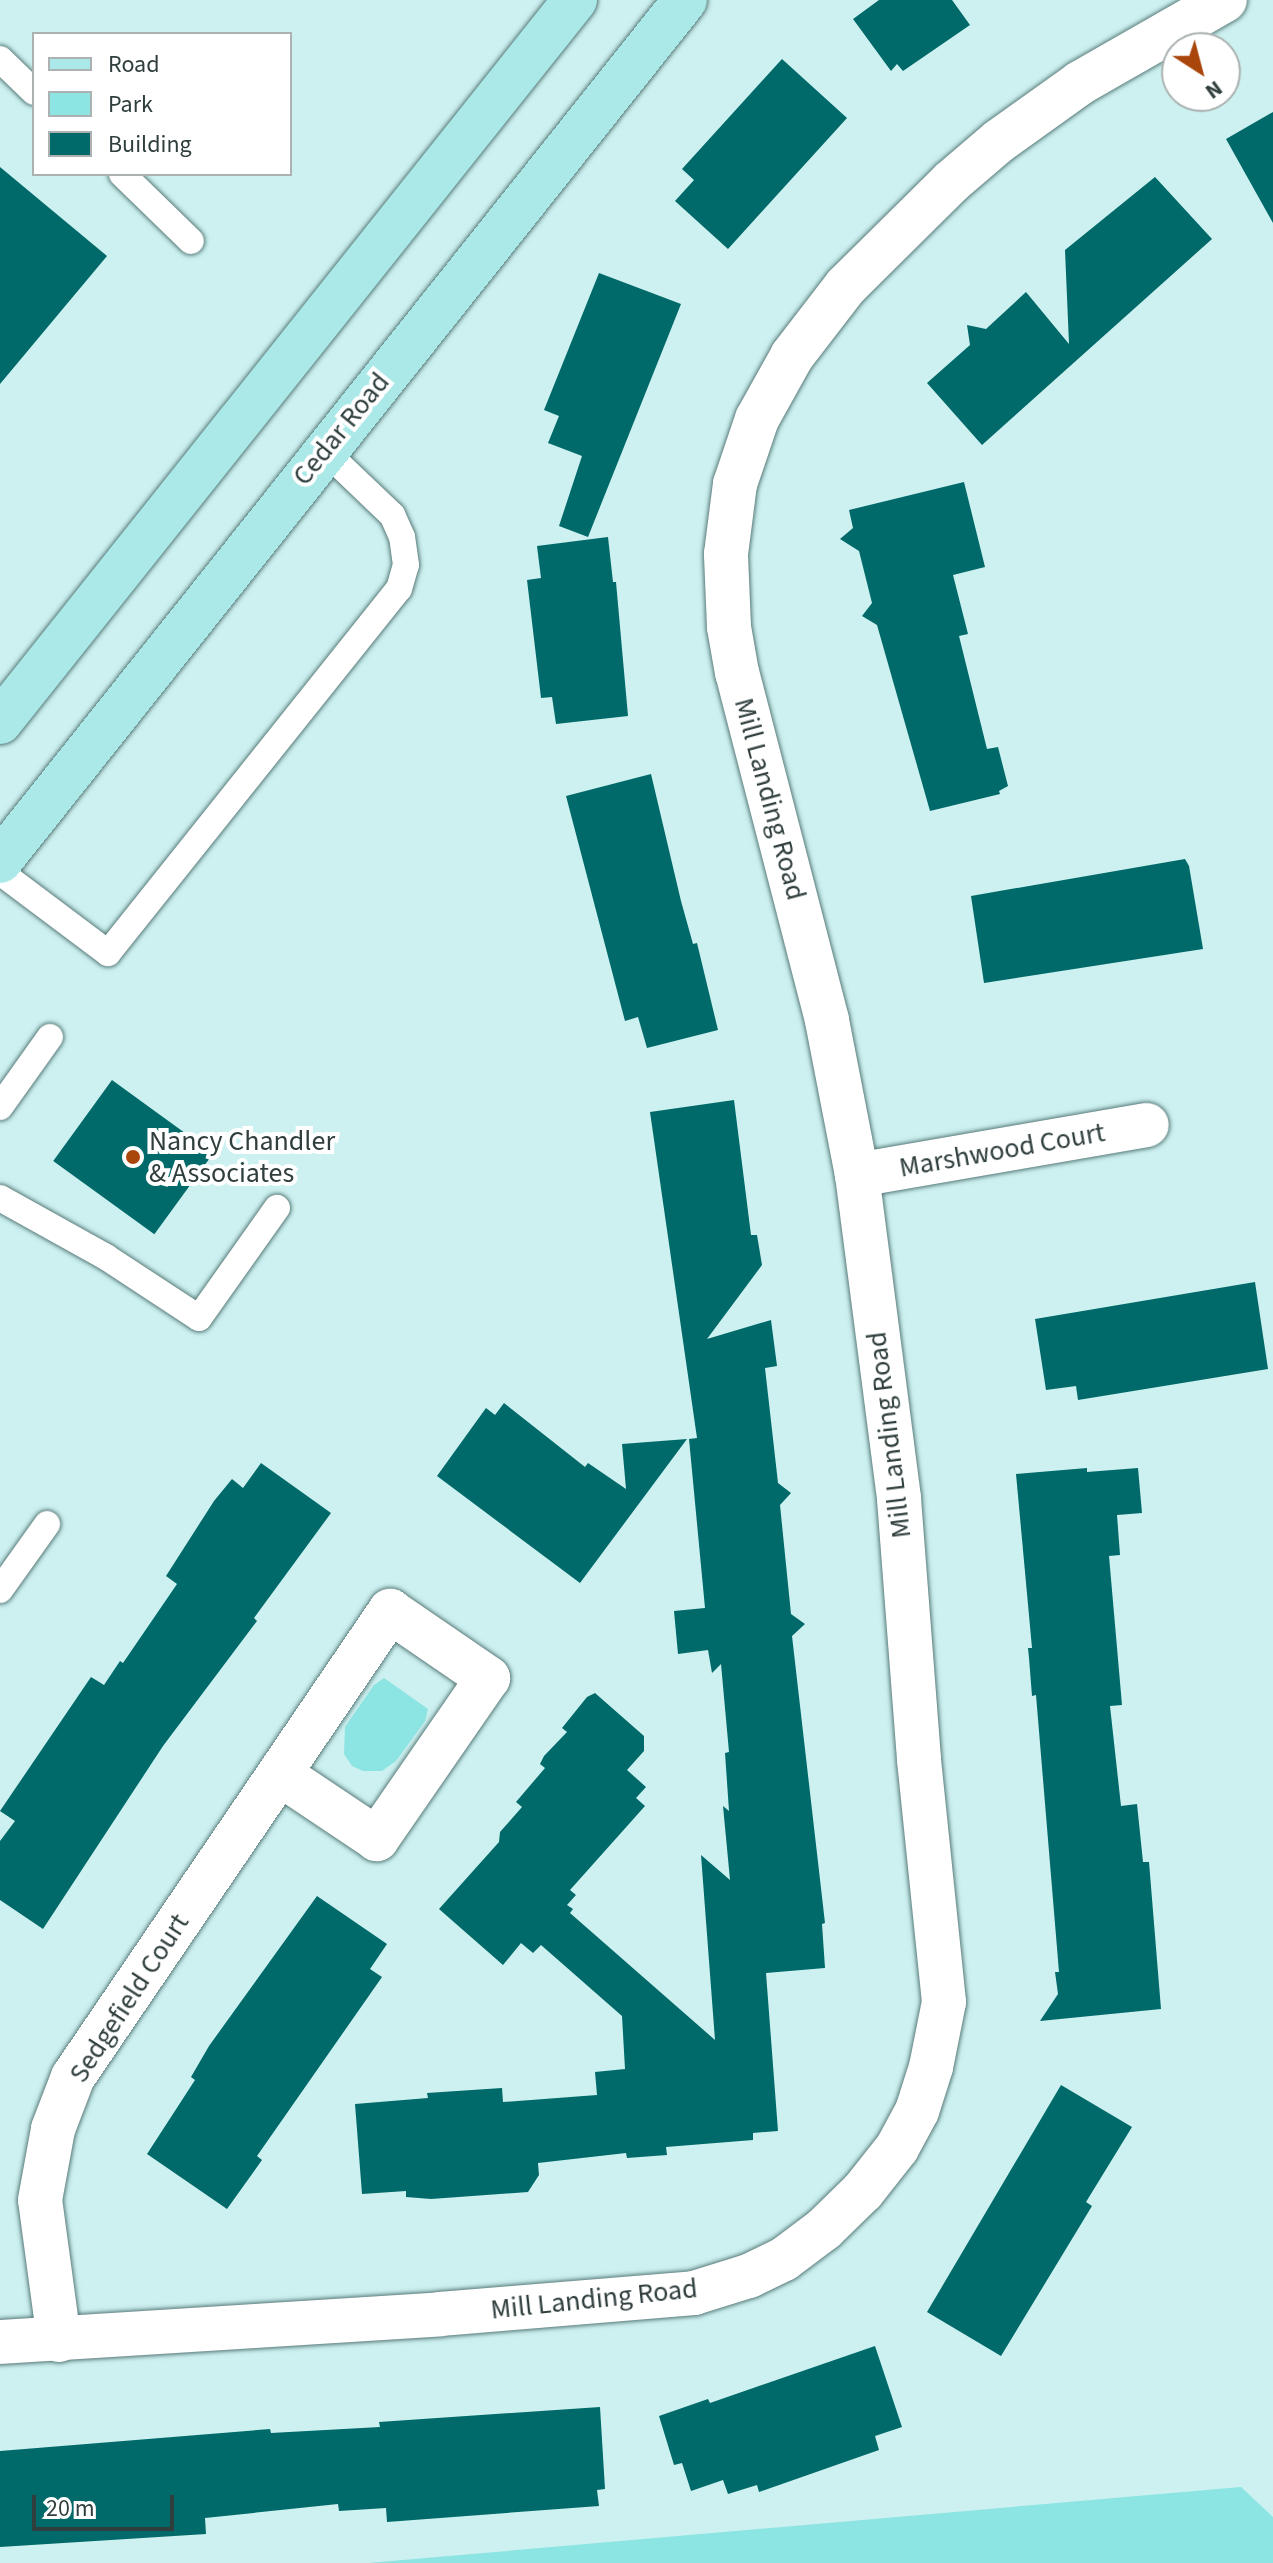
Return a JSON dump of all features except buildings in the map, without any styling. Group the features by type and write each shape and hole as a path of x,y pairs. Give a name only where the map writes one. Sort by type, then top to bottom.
{"main road":[{"path":"0,722 575,0"},
{"name":"Cedar Road","path":"0,861 685,0"}],"street":[{"name":"Mill Landing Road","path":"0,2342 694,2293 749,2276 784,2259 824,2229 863,2191 897,2148 917,2111 931,2067 944,2002 919,1759 899,1498 857,1175 827,1020 737,673 729,627 726,554 735,484 757,419 792,356 846,286 951,182 999,141 1080,83 1225,0"},
{"name":"Marshwood Court","path":"857,1175 1147,1125"},
{"name":"Sedgefield Court","path":"59,2340 40,2200 53,2129 73,2077 390,1611 488,1678 377,1839 280,1774"}],"lane":[{"path":"0,59 32,90"},
{"path":"124,176 191,241"},
{"path":"0,872 108,953 399,589 406,565 402,537 392,515 324,450"},
{"path":"0,1107 50,1037"},
{"path":"0,1198 106,1257 199,1318 277,1208"},
{"path":"0,1590 47,1524"}],"green space":[{"path":"384,1678 428,1709 425,1721 396,1761 382,1771 363,1771 352,1766 344,1754 345,1727 374,1685"},
{"path":"1241,2487 1273,2517 1273,2563 368,2563"}],"place":[{"name":"Nancy Chandler & Associates","path":"133,1157"}]}
